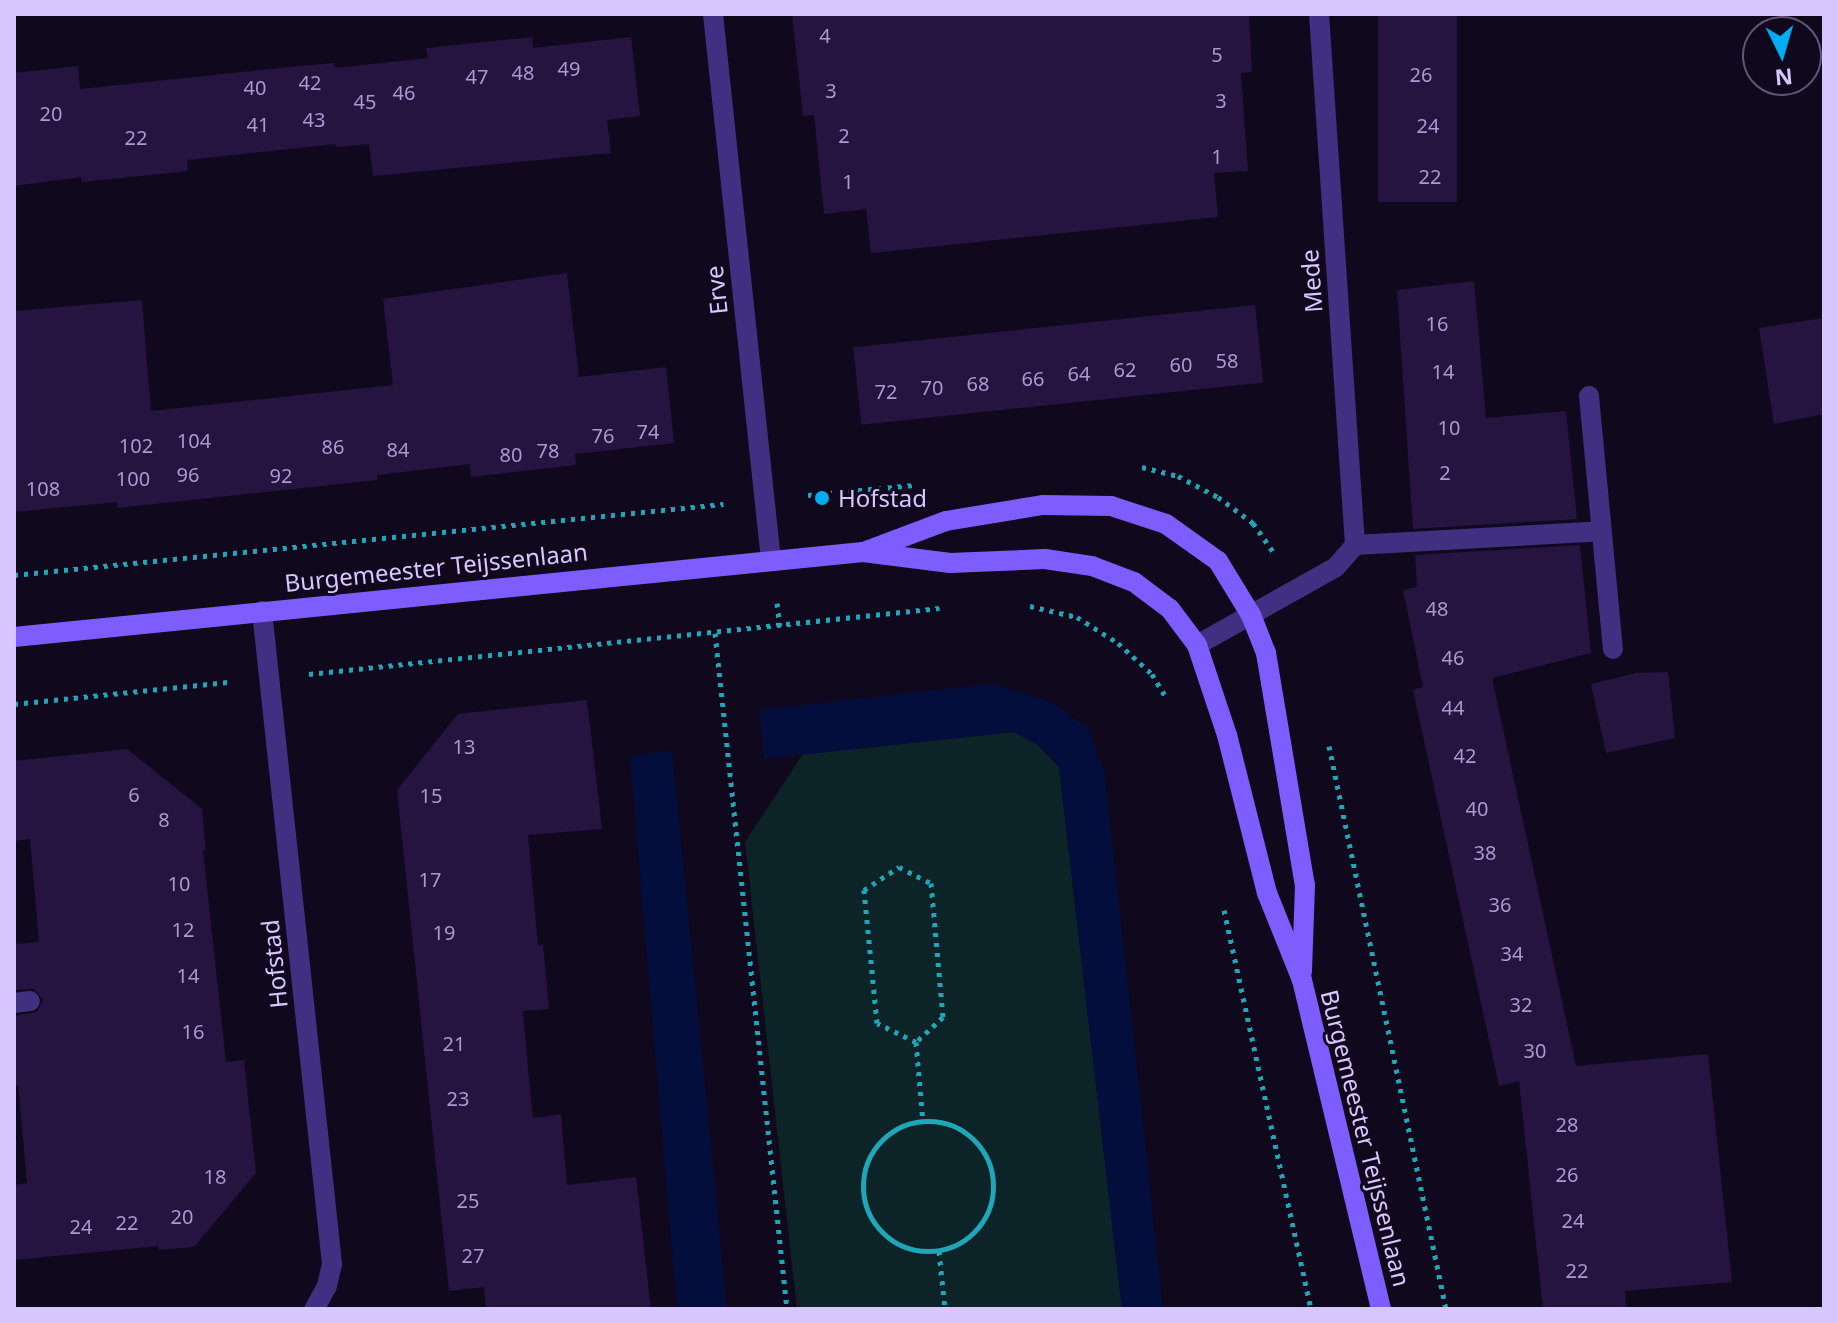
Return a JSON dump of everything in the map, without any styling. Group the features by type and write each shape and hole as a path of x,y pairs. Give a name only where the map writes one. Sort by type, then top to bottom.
{"street":[{"name":"Erve","path":"713,14 771,560"},
{"name":"Mede","path":"1319,14 1355,545"},
{"path":"1589,396 1613,649"},
{"name":"Burgemeester Teijssenlaan","path":"863,552 946,521 1043,505 1111,506 1166,524 1218,561 1251,615 1266,653 1305,885 1302,980"},
{"path":"1197,645 1336,567 1355,545 1602,531"},
{"name":"Burgemeester Teijssenlaan","path":"14,637 863,552 950,563 1045,559 1092,566 1134,582 1170,609 1197,645 1227,735 1267,893 1302,980 1381,1309"},
{"name":"Hofstad","path":"262,611 332,1264 327,1286 314,1309"}],"path":[{"path":"1137,466 1178,476 1218,497 1253,523 1280,561 1294,591"},
{"path":"14,575 921,484"},
{"path":"1021,605 1077,617 1118,643 1152,674 1172,707"},
{"path":"14,704 951,607"},
{"path":"715,633 787,1309"},
{"path":"1329,745 1446,1309"},
{"path":"899,867 931,883 943,1017 916,1042 877,1023 864,890 899,867"},
{"path":"1222,898 1311,1309"},
{"path":"916,1042 923,1122"},
{"path":"935,1121 956,1127 973,1139 986,1155 993,1174 994,1196 988,1215 975,1233 939,1251 906,1248 878,1230 867,1210 862,1189 865,1166 876,1146 892,1132 923,1122 935,1121"},
{"path":"939,1251 945,1309"}],"green space":[{"path":"1014,732 1038,745 1059,767 1122,1309 797,1309 745,842 803,754"}],"shaded area":[{"path":"992,684 1052,702 1089,729 1105,776 1163,1309 1122,1309 1059,767 1038,745 1014,732 764,759 759,710"},
{"path":"672,750 727,1309 677,1309 630,757"}],"building":[{"path":"792,14 1249,14 1252,72 1241,73 1248,171 1214,173 1218,217 871,253 866,209 824,214 814,115 803,116"},
{"path":"1378,14 1457,14 1457,202 1378,202"},
{"path":"532,37 533,48 631,37 640,116 607,120 611,153 373,176 369,144 336,147 336,144 187,160 188,171 82,182 81,177 14,186 14,73 78,66 80,89 334,63 335,68 428,58 426,48"},
{"path":"567,273 579,377 666,367 674,443 575,454 576,465 471,477 470,464 377,475 377,480 117,508 117,502 14,512 14,311 142,300 151,411 393,385 383,299"},
{"path":"1474,281 1486,418 1566,411 1577,519 1413,529 1397,290"},
{"path":"1255,305 1263,383 861,425 853,347"},
{"path":"1824,318 1824,414 1774,424 1759,328"},
{"path":"1580,545 1591,653 1492,678 1576,1066 1708,1054 1732,1282 1625,1291 1626,1309 1543,1309 1519,1081 1499,1086 1413,690 1423,687 1403,590 1417,587 1415,555"},
{"path":"1668,672 1675,738 1606,753 1591,684 1636,673"},
{"path":"587,700 602,829 528,835 538,946 543,944 549,1009 523,1011 533,1118 561,1114 567,1185 636,1177 651,1309 486,1309 484,1287 449,1291 397,790 458,714"},
{"path":"127,749 202,809 206,850 203,850 226,1062 244,1060 256,1173 194,1247 159,1250 158,1246 14,1260 14,1185 27,1183 18,1085 14,1086 14,1016 37,1012 43,1000 34,989 14,990 14,944 39,942 30,839 14,841 14,761"}],"place":[{"name":"Hofstad","path":"822,498"}]}
